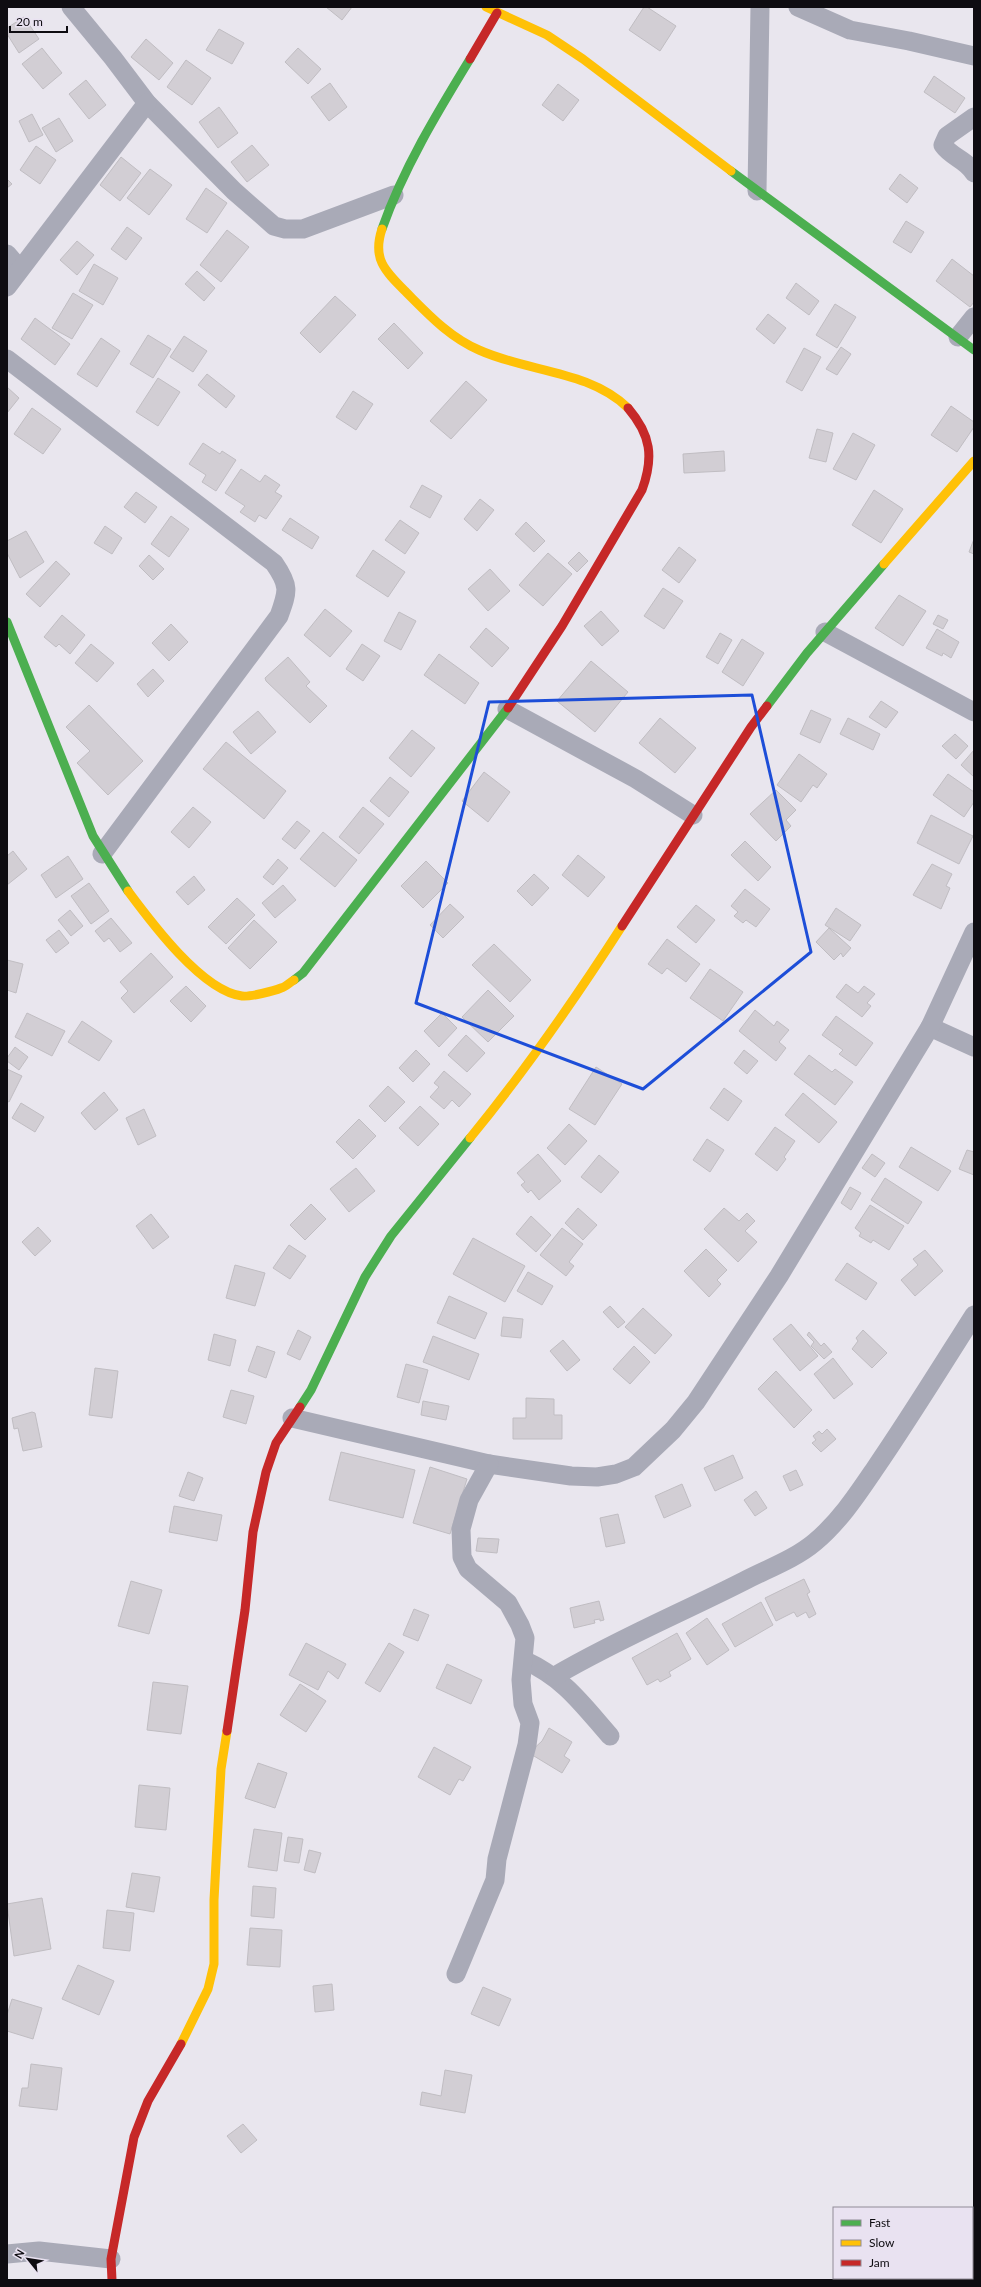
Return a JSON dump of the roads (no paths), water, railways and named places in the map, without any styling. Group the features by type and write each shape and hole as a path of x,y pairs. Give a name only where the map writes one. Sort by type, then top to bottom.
{"street":[{"path":"70,7 113,58 147,103 234,191 274,226 285,229 303,229 394,196"},
{"path":"486,7 547,35 583,59 757,191 974,350"},
{"path":"757,191 760,7"},
{"path":"798,7 850,30 909,41 974,56"},
{"path":"7,622 93,836 102,854 117,876 160,934 190,965 223,989 243,996 282,988 303,973 507,709 562,626 642,490 651,468 649,449 642,428 632,411 621,399 602,388 480,350 457,339 440,326 396,282 384,266 378,254 378,242 394,196 443,103 497,13"},
{"path":"7,287 147,103"},
{"path":"974,117 947,136 944,145 946,149 967,163 974,173"},
{"path":"7,254 20,269"},
{"path":"958,337 974,317"},
{"path":"7,359 274,563 284,577 287,595 278,616 102,854"},
{"path":"112,2280 111,2259 134,2137 148,2100 193,2023 208,1989 214,1964 214,1900 221,1769 245,1610 253,1532 270,1457 276,1443 311,1390 358,1290 391,1236 504,1097 550,1034 600,961 751,727 825,632 974,461"},
{"path":"825,632 974,712"},
{"path":"507,709 616,767 693,815"},
{"path":"292,1418 489,1464 571,1476 597,1477 616,1474 634,1466 655,1449 696,1402 779,1276 930,1027 974,932"},
{"path":"930,1027 974,1047"},
{"path":"555,1676 583,1660 684,1612 774,1566 814,1542 828,1530 857,1494 889,1449 974,1315"},
{"path":"456,1974 495,1880 497,1859 527,1746 530,1723 523,1704 521,1680 524,1660 524,1638 513,1610 502,1597 468,1569 462,1557 461,1529 467,1507 489,1464"},
{"path":"524,1660 555,1676 610,1736"},
{"path":"7,2254 39,2251 111,2259"}]}
